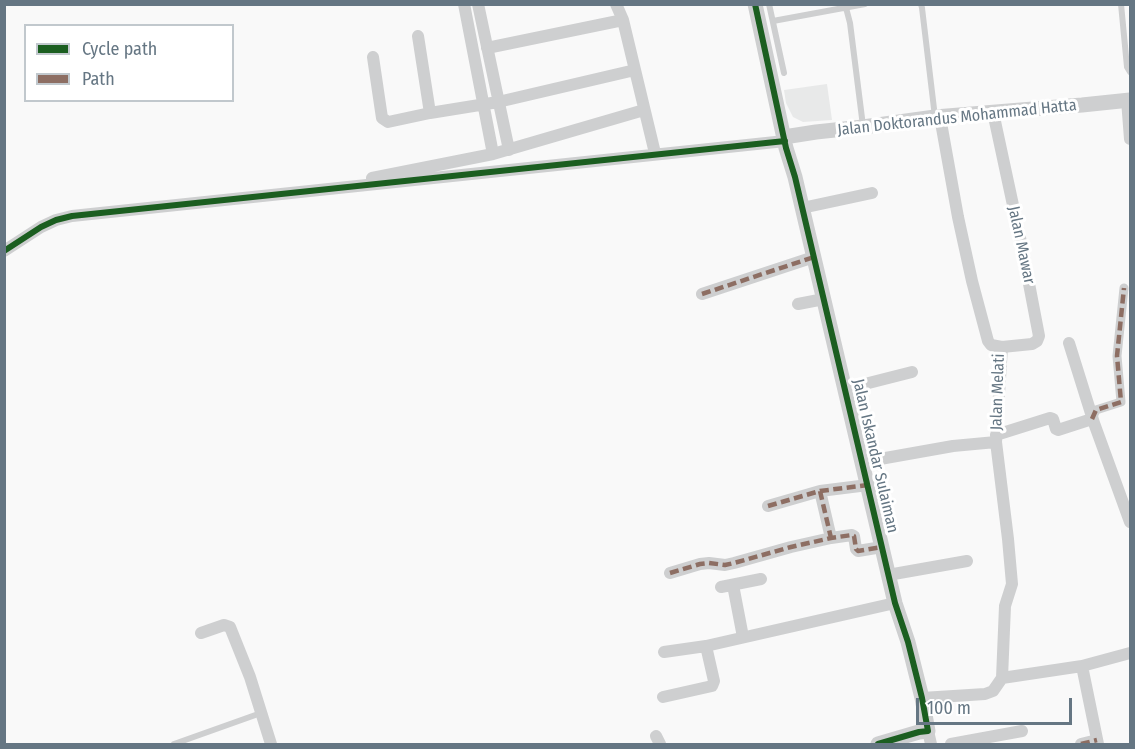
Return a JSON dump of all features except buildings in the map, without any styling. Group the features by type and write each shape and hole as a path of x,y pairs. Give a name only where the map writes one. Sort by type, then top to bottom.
{"street":[{"path":"464,4 493,154"},
{"path":"478,4 509,150"},
{"path":"615,4 623,20 654,149"},
{"name":"Jalan Iskandar Sulaiman","path":"755,4 888,575 922,698 929,738"},
{"path":"487,48 623,20"},
{"path":"418,36 430,113"},
{"path":"373,57 382,114 384,120 388,122 484,105 635,70"},
{"path":"1129,100 1131,139"},
{"name":"Jalan Doktorandus Mohammad Hatta","path":"785,139 816,132 938,117 1129,100"},
{"path":"367,179 493,154 644,110"},
{"name":"Jalan Mawar","path":"993,112 1040,336 1032,344 1002,347"},
{"name":"Jalan Melati","path":"938,117 972,281 988,341 991,345 1002,347 996,439 1012,584 1005,606 1002,678"},
{"path":"4,251 41,227 72,216 785,139"},
{"path":"802,208 872,193"},
{"path":"702,294 814,257"},
{"path":"863,462 996,439 1050,418 1053,419 1058,430 1092,419 1096,410 1121,402 1116,356 1124,288"},
{"path":"798,304 824,299"},
{"path":"1069,343 1092,419 1131,522"},
{"path":"845,389 912,372"},
{"path":"768,506 820,491 868,485"},
{"path":"820,491 831,538"},
{"path":"670,573 700,564 725,565 791,547 853,535 858,551 882,547"},
{"path":"888,575 967,561"},
{"path":"743,637 727,586 761,579"},
{"path":"664,652 706,646 895,603"},
{"path":"201,633 224,625 230,627 250,677 271,744"},
{"path":"663,696 712,686 714,681 706,646"},
{"path":"922,698 985,694 993,691 1002,678 1082,666 1131,653"},
{"path":"1081,744 1098,742 1082,666"},
{"path":"951,744 1022,731"},
{"name":"Jalan Iskandar Sulaiman","path":"878,744 918,732 929,738"}],"lane":[{"path":"769,4 784,73"},
{"path":"773,21 865,4"},
{"path":"921,4 938,117"},
{"path":"1121,4 1127,67 1131,72"},
{"path":"845,6 850,23 863,127"},
{"path":"174,744 261,713"}],"shaded area":[{"path":"827,84 832,120 803,122 793,117 786,103 784,90"}],"marked path":[{"path":"702,294 814,257"},
{"path":"1092,419 1096,410 1121,402 1117,356 1124,288"},
{"path":"768,506 820,491 868,485"},
{"path":"820,491 831,538"},
{"path":"670,573 700,564 725,565 791,547 852,535 858,551 882,547"},
{"path":"1081,744 1097,740"}],"cycle path":[{"path":"755,4 786,148 795,177 895,603 908,642 922,698 928,731 878,744"},
{"path":"4,251 41,227 72,216 785,141"}]}
